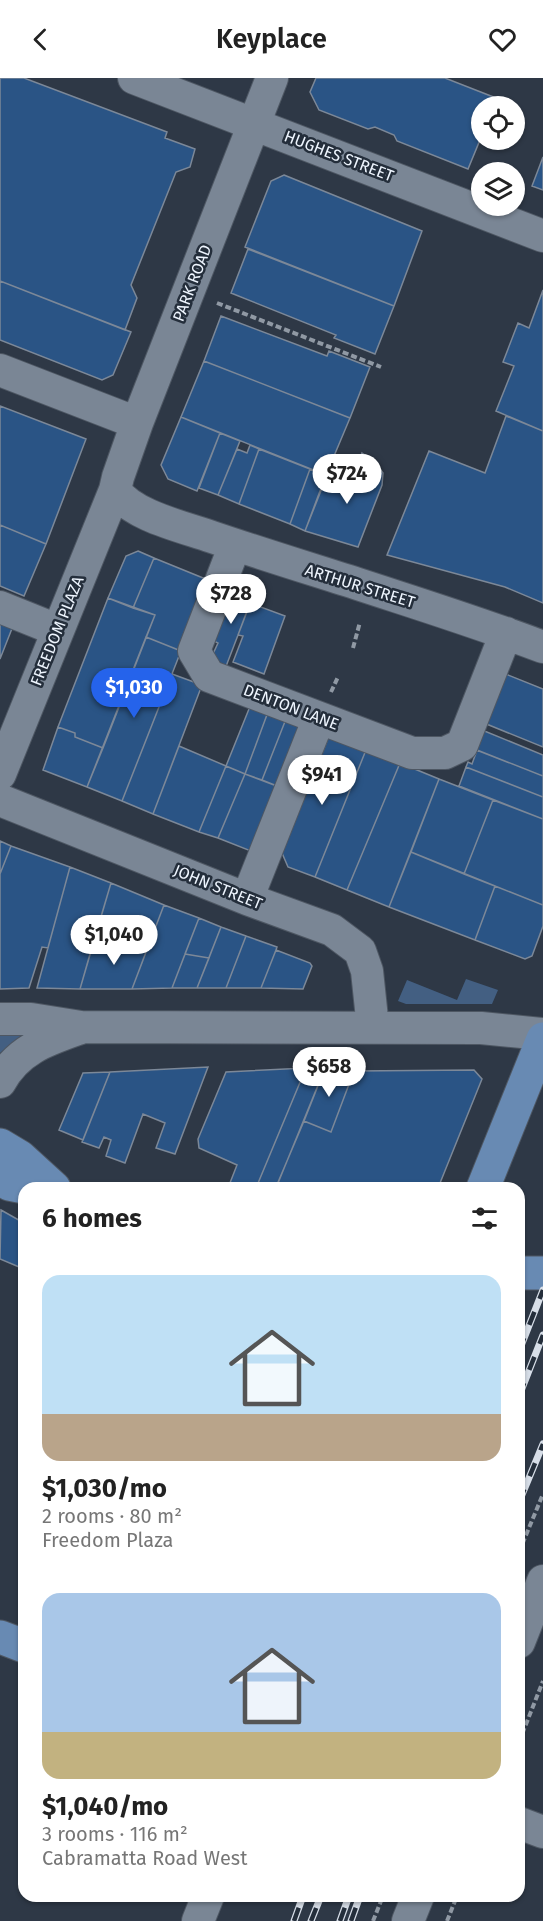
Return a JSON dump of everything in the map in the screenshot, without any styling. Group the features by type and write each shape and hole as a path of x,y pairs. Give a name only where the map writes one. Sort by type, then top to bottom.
{"main road":[{"path":"485,1182 543,1039"},
{"path":"0,1145 20,1157 47,1182"},
{"path":"0,1179 18,1186"},
{"path":"525,1273 543,1273"},
{"path":"0,1637 18,1644"}],"street":[{"name":"HUGHES STREET","path":"134,78 543,236"},
{"name":"PARK ROAD","path":"116,489 137,423 272,78"},
{"path":"0,370 137,423"},
{"name":"ARTHUR STREET","path":"116,489 121,498 154,517 543,647"},
{"name":"FREEDOM PLAZA","path":"0,774 116,489"},
{"name":"DENTON LANE","path":"235,545 194,651 209,676 325,705 412,753 445,753 462,745 506,633"},
{"path":"0,607 57,630"},
{"path":"248,899 325,705"},
{"name":"JOHN STREET","path":"0,800 332,930 360,951 367,971 373,1028"},
{"path":"0,1019 31,1019 81,1027 491,1028 543,1034"},
{"path":"0,1082 9,1067 36,1045 81,1027"},
{"path":"525,1627 543,1581"},
{"path":"525,1825 543,1832"},
{"path":"198,1921 206,1902"},
{"path":"408,1921 416,1902"}],"path":[{"path":"217,303 381,367"},
{"path":"352,648 360,622"},
{"path":"325,705 338,677"},
{"path":"525,1538 543,1494"},
{"path":"525,1728 543,1681"},
{"path":"373,1921 381,1902"},
{"path":"447,1921 455,1902"}],"shaded area":[{"path":"466,979 498,990 492,1004 406,1004 398,1001 407,980 457,1000"},
{"path":"0,1025 18,1025 22,1035 0,1053"}],"building":[{"path":"0,78 24,78 167,132 165,138 195,149 190,167 176,172 131,285 137,298 125,330 0,281"},
{"path":"316,78 445,78 491,96 471,96 471,150 476,150 468,169 397,141 394,135 375,127 368,129 319,110 310,92"},
{"path":"543,157 543,190 532,186"},
{"path":"284,175 422,231 394,306 245,247 271,181"},
{"path":"248,249 394,306 375,354 334,338 336,335 231,293"},
{"path":"0,281 131,332 113,375 102,380 0,340"},
{"path":"543,290 543,431 496,411 514,366 503,362 518,323 529,328"},
{"path":"221,316 327,356 329,351 370,367 350,418 204,361"},
{"path":"204,361 350,418 326,475 181,417"},
{"path":"0,406 86,439 46,544 0,525"},
{"path":"506,416 543,431 543,603 505,587 387,555 429,451 485,473"},
{"path":"181,417 220,433 197,491 168,479 161,465"},
{"path":"220,433 240,441 218,495 199,488"},
{"path":"250,445 259,449 239,504 218,495 237,449 247,453"},
{"path":"259,449 310,469 290,524 239,504"},
{"path":"362,453 375,462 383,473 382,485 358,547 305,531 326,478 338,483 340,481 350,484"},
{"path":"310,469 326,475 305,531 290,524"},
{"path":"0,525 46,544 24,596 0,586"},
{"path":"138,551 154,558 133,608 108,598 126,556"},
{"path":"154,558 208,580 181,651 146,637 155,615 133,608"},
{"path":"232,588 253,596 225,669 212,656 218,643 212,640"},
{"path":"108,598 155,615 103,748 75,737 75,733 58,727"},
{"path":"250,603 285,616 264,674 233,662 243,636 238,635"},
{"path":"0,621 13,626 0,659"},
{"path":"146,637 181,651 122,801 87,787"},
{"path":"503,673 543,689 543,747 484,723"},
{"path":"172,674 202,685 153,814 122,801"},
{"path":"251,704 268,712 245,774 226,766"},
{"path":"268,712 286,719 262,780 245,774"},
{"path":"286,719 305,727 282,788 262,780"},
{"path":"58,727 75,733 75,737 103,748 87,787 43,770"},
{"path":"482,730 543,755 543,776 474,749"},
{"path":"329,736 366,750 315,877 288,867 282,853"},
{"path":"179,746 226,766 199,832 153,814"},
{"path":"366,750 400,763 347,890 315,877"},
{"path":"477,750 543,776 543,797 466,767 468,762 472,764"},
{"path":"400,763 439,779 389,907 347,890"},
{"path":"226,766 245,774 218,838 199,832"},
{"path":"466,767 543,797 543,819 459,786"},
{"path":"245,774 282,788 256,853 218,838"},
{"path":"439,779 493,800 464,874 411,852"},
{"path":"493,800 543,819 543,905 464,874"},
{"path":"0,841 11,846 0,874"},
{"path":"11,846 70,867 48,948 42,947 29,988 0,989 0,874"},
{"path":"411,852 495,886 475,940 389,907"},
{"path":"70,867 111,883 80,989 37,988"},
{"path":"111,883 164,905 149,944 130,937 125,951 94,940"},
{"path":"495,886 543,905 543,926 532,956 525,959 475,940"},
{"path":"164,905 199,918 172,988 132,989"},
{"path":"199,918 221,927 209,958 185,954"},
{"path":"221,927 246,936 226,988 197,988"},
{"path":"246,936 277,947 276,950 261,988 226,988"},
{"path":"130,937 149,944 132,989 80,989 94,940 125,951"},
{"path":"276,950 310,963 312,966 303,989 261,988"},
{"path":"185,954 209,958 197,988 172,988"},
{"path":"208,1067 175,1154 156,1148 165,1123 143,1114 125,1163 106,1156 111,1140 104,1137 99,1148 82,1142 110,1072"},
{"path":"306,1068 258,1182 230,1182 237,1165 199,1148 198,1139 226,1072"},
{"path":"306,1068 325,1068 278,1182 258,1182"},
{"path":"325,1068 354,1071 331,1132 304,1121"},
{"path":"474,1070 482,1079 440,1182 278,1182 304,1121 331,1132 354,1071"},
{"path":"110,1072 83,1140 59,1130 83,1073"},
{"path":"1,1210 18,1220 18,1266 0,1259"}],"railway":[{"path":"525,1336 543,1290"},
{"path":"525,1381 543,1335"},
{"path":"525,1488 543,1444"},
{"path":"294,1921 301,1902"},
{"path":"311,1921 319,1902"},
{"path":"340,1921 347,1902"},
{"path":"351,1921 358,1902"}]}
